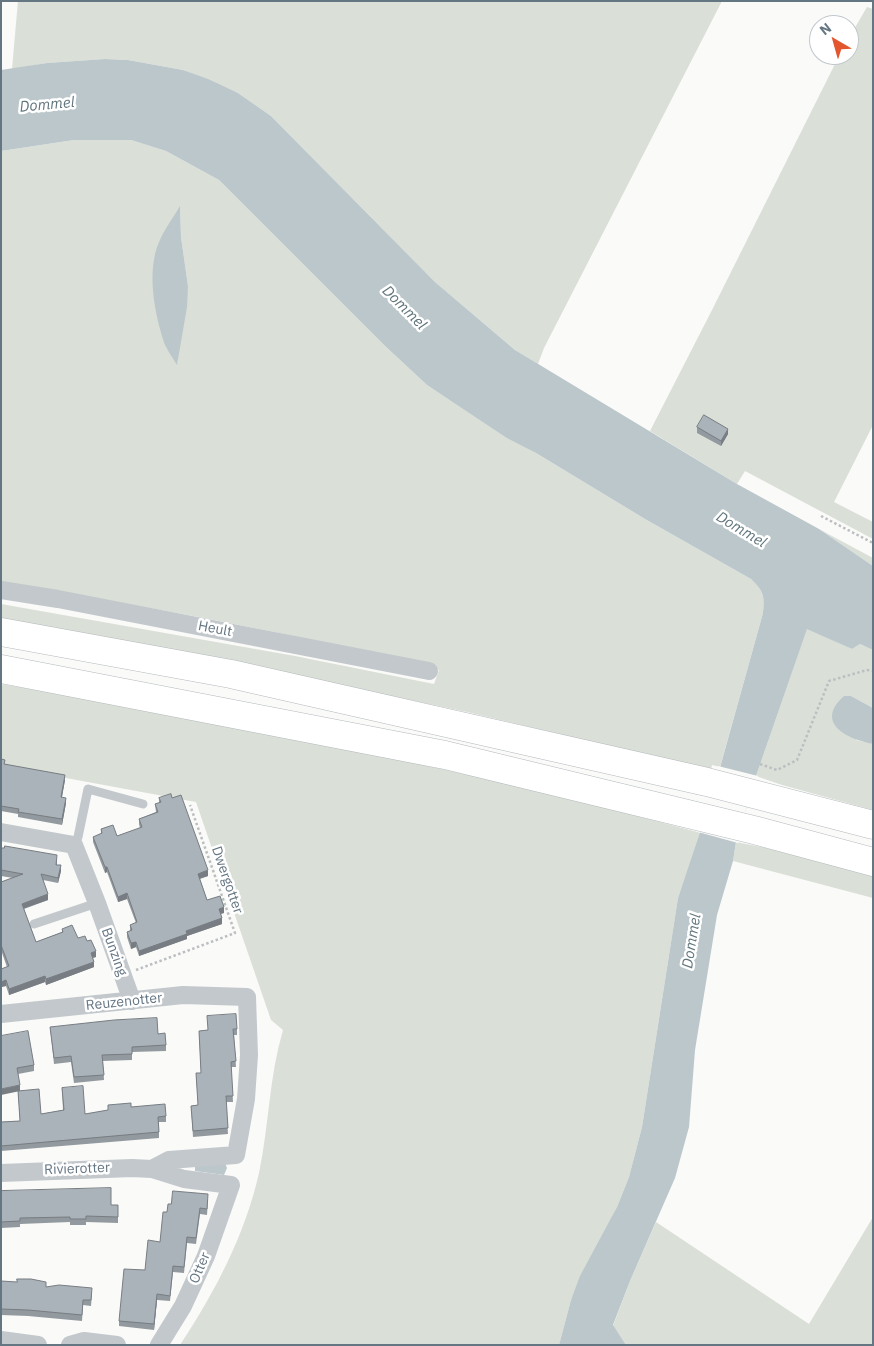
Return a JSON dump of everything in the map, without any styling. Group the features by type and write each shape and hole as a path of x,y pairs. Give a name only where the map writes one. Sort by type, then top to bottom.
{"highway":[{"path":"1,632 232,674 707,782 873,825"},
{"path":"1,669 445,754 754,830 873,862"}],"street":[{"name":"Heult","path":"1,590 58,598 429,671"},
{"path":"1,832 74,845"},
{"name":"Bunzing","path":"74,845 132,1001"},
{"name":"Reuzenotter","path":"1,1014 183,995 247,997 249,1055 246,1099 236,1156"},
{"name":"Rivierotter","path":"152,1169 169,1160 236,1156"},
{"name":"Rivierotter","path":"1,1173 132,1168 152,1169 184,1179 231,1185"},
{"name":"Otter","path":"159,1345 184,1306 206,1256 231,1185"},
{"path":"1,1340 38,1345"},
{"path":"77,1343 117,1345"}],"lane":[{"path":"74,845 78,836 88,789 143,804"},
{"path":"34,924 97,903"}],"path":[{"path":"821,516 873,544"},
{"path":"760,764 777,770 797,760 829,681 867,670 873,671"},
{"name":"Dwergotter","path":"122,975 235,933 190,805"}],"shaded area":[{"path":"18,1 722,1 544,348 538,364 515,350 435,282 271,116 238,93 183,70 128,60 105,59 47,63 12,69"},
{"path":"867,7 873,9 873,425 834,502 873,522 873,539 745,471 737,484 650,431 834,65 859,65 859,21"},
{"path":"74,140 131,140 166,151 219,180 384,345 427,385 507,437 751,579 762,594 764,602 763,613 720,767 712,765 711,770 467,712 312,679 1,621 1,604 295,656 434,684 439,670 394,657 238,625 1,583 1,151","holes":["180,207 181,237 188,286 177,364 166,347 159,242"]},
{"path":"819,529 873,558 873,566"},
{"path":"807,628 852,649 860,644 873,650 873,708 851,696 856,740 873,744 873,810 756,776"},
{"path":"1,684 177,715 353,750 528,789 701,833 678,898 642,1127 629,1177 617,1207 571,1300 559,1345 180,1345 217,1284 246,1219 259,1173 275,1065 283,1030 271,1020 196,802 1,766"},
{"path":"736,842 873,876 873,898 733,861"},
{"path":"873,1217 873,1345 626,1345 613,1326 656,1222 809,1324"}],"water":[{"name":"Dommel","path":"105,59 128,60 183,70 238,93 271,116 435,282 515,350 737,484 819,529 873,566 873,650 860,644 852,649 807,629 756,776 717,915 695,1050 689,1127 675,1178 613,1325 626,1345 559,1345 571,1300 580,1276 617,1207 629,1177 642,1127 678,898 711,800 763,613 764,602 762,594 751,579 645,519 536,453 507,438 427,385 384,345 219,180 166,151 131,140 74,140 1,151 1,70 47,63"},
{"path":"180,206 181,237 188,286 187,307 177,365 166,348 161,333 153,294 153,267 159,242"},
{"path":"844,696 851,696 873,708 873,744 844,734 833,722 832,714"},
{"path":"225,1163 227,1168 224,1175 195,1171 197,1164"}],"pier":[{"path":"718,766 758,776 746,809 738,843 698,832"}],"building":[{"path":"704,415 728,429 721,441 697,427"},
{"path":"1,759 5,760 4,764 65,775 61,797 66,798 62,819 18,812 19,809 1,806"},
{"path":"171,794 172,798 181,795 208,870 198,874 207,900 220,896 224,907 219,909 222,918 186,931 187,934 139,951 136,942 131,943 127,932 132,930 130,925 137,922 127,893 118,897 93,837 102,833 101,829 113,825 117,836 142,827 139,819 158,812 155,804 161,802 159,798"},
{"path":"5,846 57,855 56,865 61,865 58,878 41,874 48,894 22,904 36,942 63,932 62,929 72,925 78,938 85,936 87,941 91,940 96,951 91,953 94,962 46,979 45,976 9,989 6,980 1,982 1,969 9,966 1,945 1,882 23,874 1,870 1,848"},
{"path":"236,1014 237,1029 233,1029 236,1061 231,1062 233,1096 226,1096 228,1128 193,1131 191,1106 198,1105 196,1073 201,1073 199,1031 208,1030 207,1016"},
{"path":"157,1018 158,1034 165,1033 166,1045 132,1047 132,1054 102,1055 104,1075 74,1077 71,1056 54,1058 50,1027 114,1020"},
{"path":"28,1031 34,1065 17,1068 20,1085 1,1089 1,1036"},
{"path":"83,1086 85,1114 108,1110 108,1105 131,1103 131,1107 165,1104 166,1116 158,1117 159,1132 1,1146 1,1122 20,1121 18,1091 39,1089 41,1114 64,1110 62,1088"},
{"path":"111,1188 111,1205 118,1205 118,1217 86,1216 86,1219 70,1219 70,1217 20,1218 20,1221 1,1222 1,1191"},
{"path":"173,1191 208,1194 207,1209 200,1208 196,1238 187,1237 184,1267 173,1266 170,1296 157,1294 154,1324 119,1321 124,1269 145,1270 148,1240 160,1242 163,1212 167,1212 168,1204 171,1204"},
{"path":"17,1279 46,1282 46,1287 59,1285 92,1288 91,1300 83,1300 82,1315 1,1309 1,1281 17,1282"}]}
